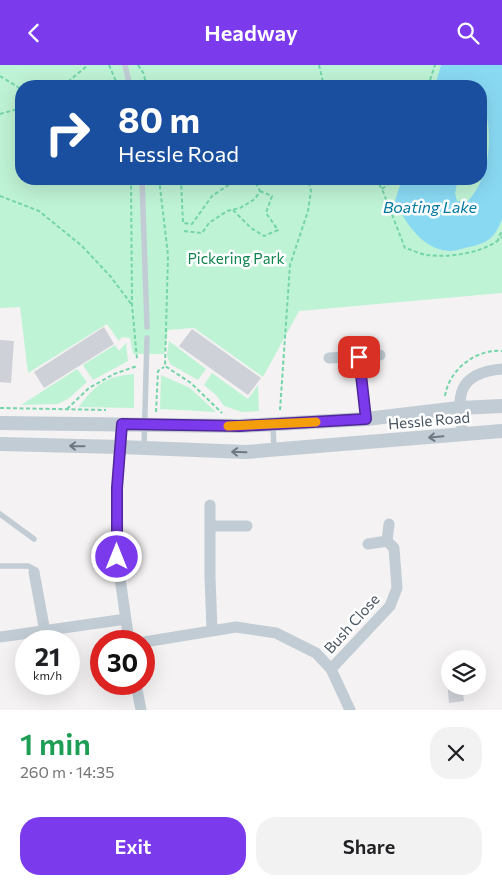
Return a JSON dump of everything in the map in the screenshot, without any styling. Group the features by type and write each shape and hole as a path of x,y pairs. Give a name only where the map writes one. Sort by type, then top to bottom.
{"street":[{"path":"329,358 380,355"},
{"path":"359,357 366,419"},
{"path":"463,434 459,408 464,387 472,378 485,371 502,369"},
{"name":"Hessle Road","path":"0,423 240,426 276,419 366,419 459,408 502,406"},
{"path":"122,424 117,488 117,557 128,630"},
{"name":"Hessle Road","path":"0,444 246,452 502,431"},
{"path":"210,505 212,630"},
{"name":"Bush Close","path":"331,669 390,606 397,588 394,548 387,541 389,524"},
{"path":"211,526 247,526"},
{"path":"368,543 387,541"},
{"path":"34,572 45,630"},
{"path":"52,630 126,619"},
{"path":"155,640 236,627 276,633 316,653 331,669 350,710"},
{"path":"0,637 15,635"},
{"path":"138,695 141,710"}],"lane":[{"path":"124,65 128,80"},
{"path":"142,185 147,327"},
{"path":"144,448 147,338"},
{"path":"274,451 276,419"},
{"path":"0,514 34,539"},
{"path":"0,567 28,566 34,572"}],"path":[{"path":"70,80 88,65"},
{"path":"109,65 115,80"},
{"path":"138,65 144,74 145,80"},
{"path":"319,65 323,80"},
{"path":"430,80 435,65"},
{"path":"0,76 15,85"},
{"path":"0,114 15,110"},
{"path":"67,409 89,388 114,374 137,367 132,305 131,185"},
{"path":"160,185 168,255 164,367"},
{"path":"181,185 183,223 192,224 212,196 228,185"},
{"path":"233,209 251,228 264,235 278,230 266,213 272,195 260,191 257,185"},
{"path":"276,419 290,265 308,211 312,191 310,185"},
{"path":"380,185 405,248 427,255 464,254 496,243 502,237"},
{"path":"382,189 387,185"},
{"path":"184,231 202,233 209,223 227,211 240,208 254,199 260,191"},
{"path":"0,196 39,211 82,246 132,305"},
{"path":"496,243 502,230"},
{"path":"156,413 158,371 164,367"},
{"path":"164,367 191,383 225,415 216,415"},
{"path":"0,408 112,411"}],"green space":[{"name":"Pickering Park","path":"0,65 502,65 502,293 299,311 263,377 194,328 168,330 164,354 133,354 130,338 122,337 119,341 107,324 28,373 20,307 0,308"},
{"path":"169,341 206,369 198,380 170,364 167,355"},
{"path":"126,343 128,361 93,380 83,365 115,345 119,351"},
{"path":"77,369 87,382 68,399 58,404 21,405"},
{"path":"212,373 248,399 258,385 259,411 242,412 224,406 217,396 204,385"},
{"path":"134,374 134,408 79,407 90,393 102,383 116,377"},
{"path":"161,375 190,388 216,412 160,409"}],"water":[{"name":"Boating Lake","path":"441,65 502,65 502,219 497,231 490,239 476,245 450,251 440,250 432,246 416,234 404,218 395,201 400,185 457,185 455,193 457,201 467,202 479,185 487,185 489,139 487,80 437,80"}],"building":[{"path":"104,327 114,344 44,388 34,372"},
{"path":"192,329 261,378 248,395 179,346"},
{"path":"0,340 14,341 11,383 0,382"},
{"path":"448,695 463,695 464,701 449,703"}],"slow traffic":[{"path":"228,426 316,422"}],"route":[{"path":"117,557 117,488 122,424 240,426 366,419 359,357"}]}
